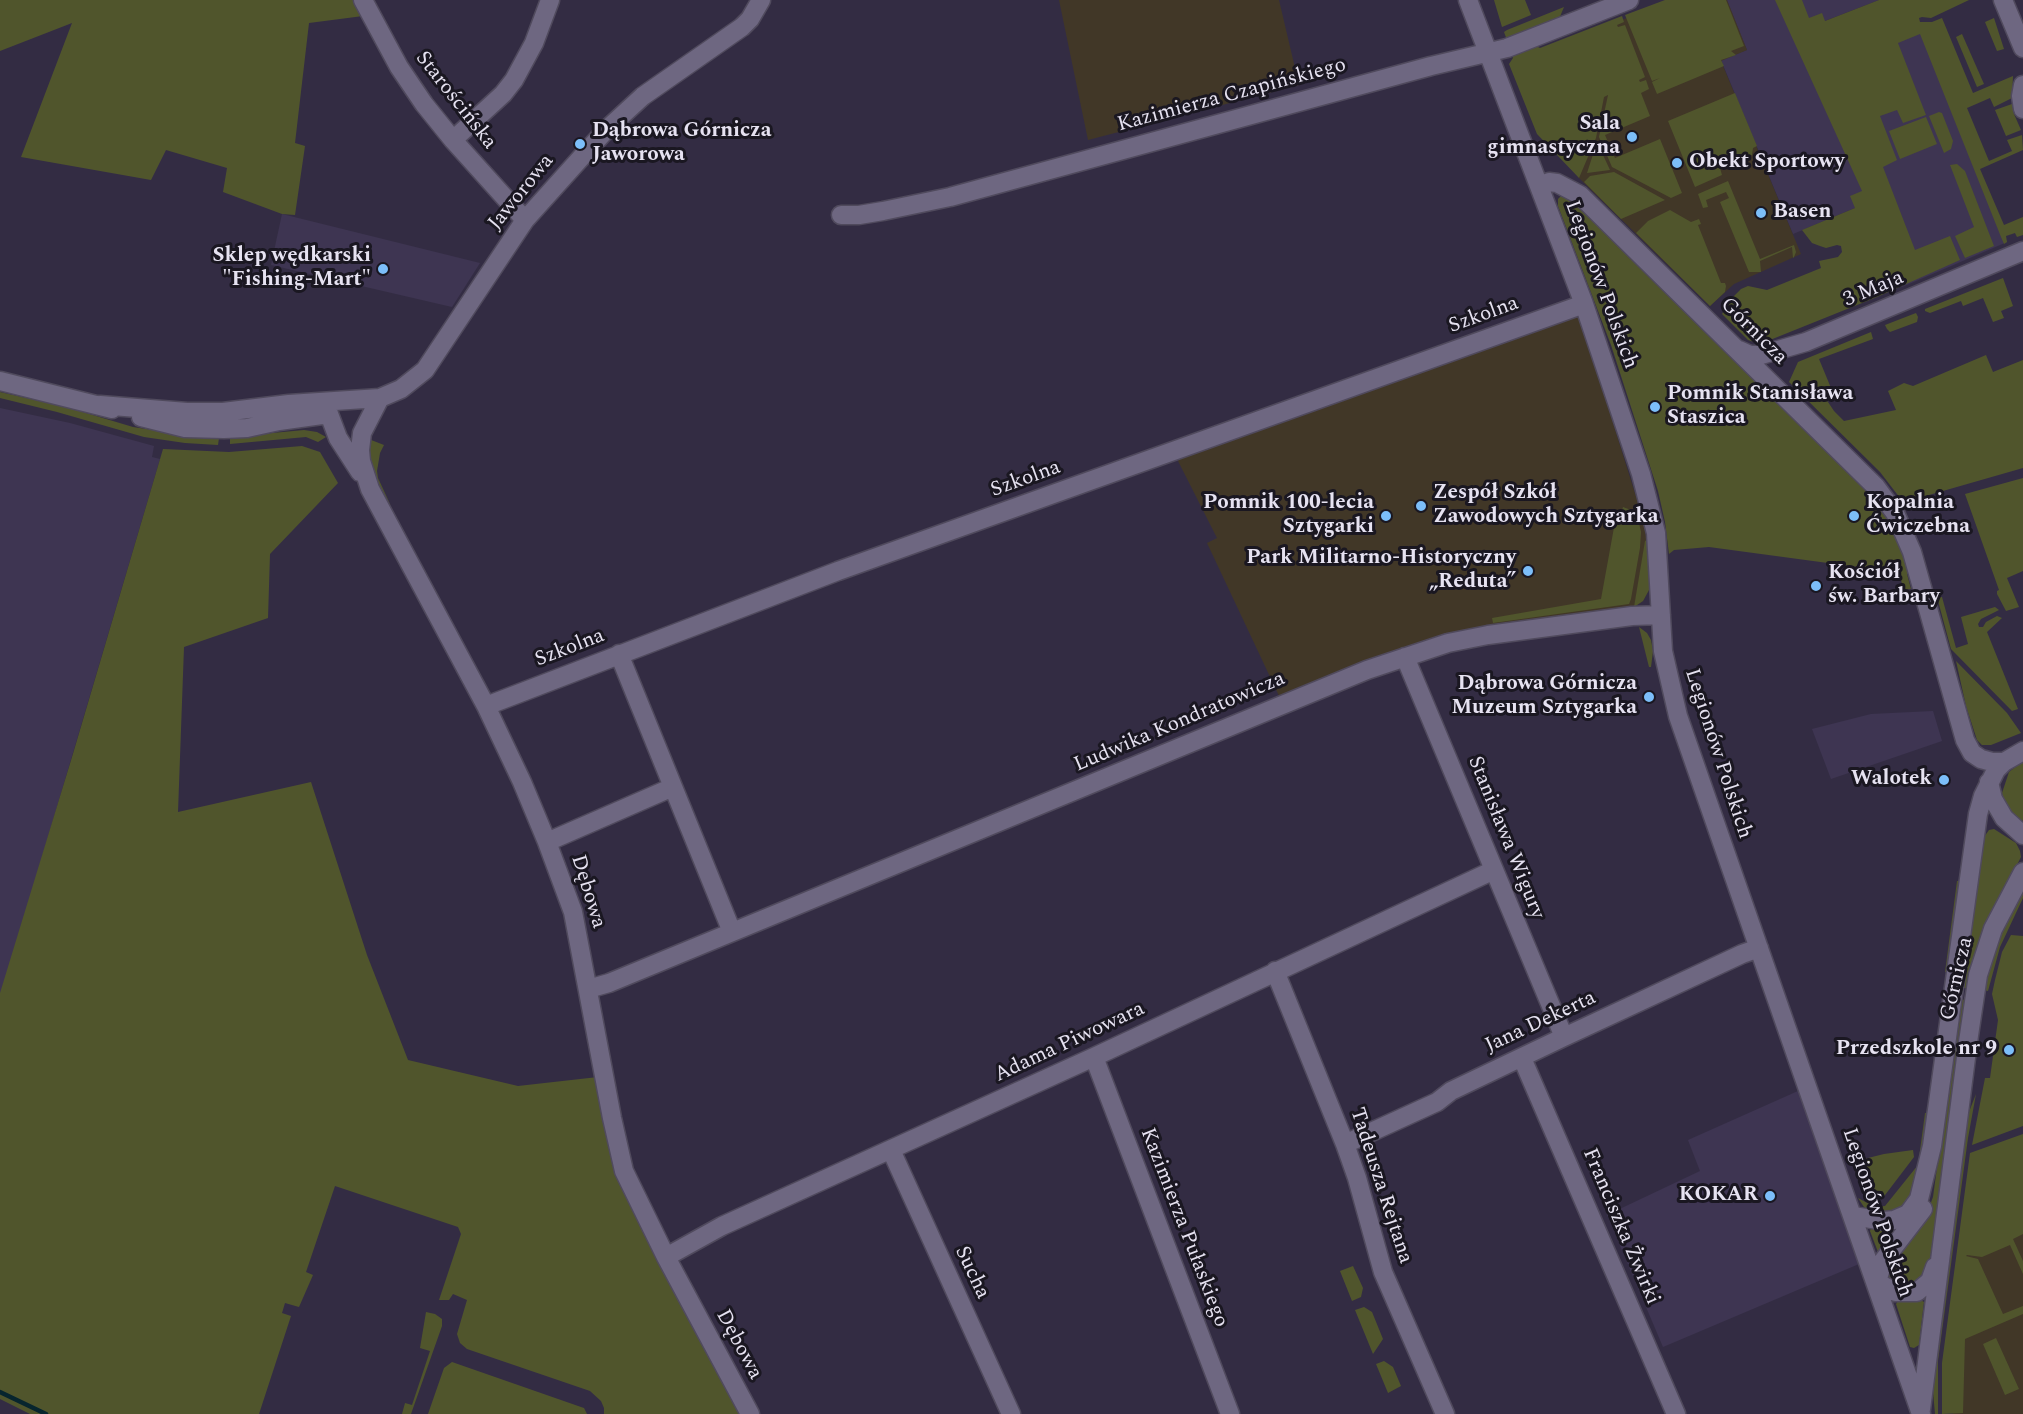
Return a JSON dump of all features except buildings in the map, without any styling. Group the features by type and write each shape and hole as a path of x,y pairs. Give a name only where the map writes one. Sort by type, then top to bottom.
{"street":[{"name":"Starościńska","path":"363,0 399,67 424,104 525,220"},
{"path":"453,140 503,94 514,80 534,43 550,0"},
{"name":"Jaworowa","path":"0,381 100,405 206,413 289,404 328,409 380,398 401,389 425,370 525,220 627,110 654,87 742,27 750,19 761,0"},
{"name":"Legionów Polskich","path":"1468,0 1584,304 1624,419 1652,511 1659,557 1664,660 1678,716 1921,1413"},
{"name":"Kazimierza Czapińskiego","path":"841,215 859,215 950,197 1488,51 1507,48 1629,0"},
{"path":"2003,0 2023,48"},
{"path":"2023,85 2021,96 2023,109"},
{"name":"Górnicza","path":"1539,186 1549,182 1557,183 1580,195 1869,479 1889,504 1912,552 1965,740 1972,753 1981,759 2004,762"},
{"name":"3 Maja","path":"1739,351 1761,356 1806,342 2023,251"},
{"name":"Szkolna","path":"486,706 838,571 1584,304"},
{"name":"Dębowa","path":"380,398 362,433 360,450 370,489 486,706 547,842 571,904 620,1159 628,1182 750,1414"},
{"path":"328,409 338,438 370,489"},
{"name":"Ludwika Kondratowicza","path":"588,989 609,983 1367,670 1448,643 1488,635 1632,616 1661,615"},
{"path":"619,654 732,932"},
{"name":"Stanisława Wigury","path":"1405,657 1564,1037"},
{"path":"2004,762 2023,751"},
{"name":"Górnicza","path":"1942,1246 1930,1281 1917,1292 1895,1292 1876,1282 1883,1261 1924,1208 1929,1191 1932,1146 1972,847 1978,814 1989,782 2004,762"},
{"path":"1989,782 2004,818 2023,835"},
{"path":"547,842 673,787"},
{"name":"Adama Piwowara","path":"666,1257 722,1226 1094,1057 1494,870"},
{"name":"Górnicza","path":"1921,1413 1978,975 1993,929 2023,872"},
{"name":"Jana Dekerta","path":"1345,1144 1437,1102 1451,1091 1564,1037 1759,948"},
{"name":"Tadeusza Rejtana","path":"1275,971 1345,1144 1357,1178 1383,1272 1445,1414"},
{"name":"Kazimierza Pułaskiego","path":"1094,1057 1230,1414"},
{"name":"Franciszka Żwirki","path":"1522,1058 1676,1414"},
{"name":"Górnicza","path":"1853,1216 1884,1221 1894,1220 1908,1214 1919,1199 1932,1146"},
{"name":"Sucha","path":"891,1150 1011,1414"}],"shaded area":[{"path":"1059,0 1279,0 1299,85 1088,140"},
{"path":"1672,0 1727,0 1747,50 1721,61 1801,254 1734,284 1710,306 1579,178 1565,150 1529,57"},
{"path":"1727,0 1879,0 1791,34 1920,30 2007,242 1902,287 1855,208 1793,234 1721,60 1747,50"},
{"path":"282,214 480,263 452,307 271,265"},
{"name":"Zespół Szkół Zawodowych Sztygarka","path":"1574,315 1579,319 1589,346 1643,519 1649,554 1649,590 1643,601 1634,607 1545,621 1280,698 1207,543 1217,538 1178,461 1181,455"},
{"path":"0,408 70,423 154,446 152,457 160,459 0,999"},
{"path":"1933,711 1942,741 1831,779 1812,729 1871,714"},
{"path":"1798,1091 1859,1264 1663,1347 1607,1215 1700,1171 1688,1140"},
{"path":"2023,1143 2023,1414 1953,1414 1951,1370 1979,1158"}],"green space":[{"path":"0,0 354,0 363,16 309,23 295,143 305,146 295,215 282,214 223,192 227,168 166,150 151,180 21,157 72,23 0,51"},
{"path":"1494,0 1525,0 1531,15 1502,27"},
{"path":"1665,0 1726,0 1744,46 1731,51 1736,55 1721,60 1724,66 1657,94 1652,82 1660,78 1652,81 1625,15"},
{"path":"1775,0 1802,0 1809,18 1822,13 1825,21 1879,0 1969,0 1931,18 1919,18 1920,22 1932,22 1942,18 1973,93 2013,76 2012,98 1994,107 1990,98 1967,108 1989,161 2012,151 2007,140 2022,135 2023,150 1980,169 2004,225 2023,217 2023,235 2017,237 2015,233 2006,236 2007,242 2004,244 1920,34 1898,43 1926,115 1903,123 1897,110 1880,116 1897,160 1883,167 1915,250 1950,236 1960,260 1877,297 1760,344 1748,340 1722,314 1731,299 1741,289 1748,286 1767,290 1821,268 1819,261 1838,257 1842,252 1841,246 1826,248 1812,243 1802,230 1855,208 1850,196 1862,191"},
{"path":"1564,7 1559,19 1507,40 1504,32 1507,30"},
{"path":"1622,16 1624,22 1617,25 1618,27 1625,25 1645,77 1639,80 1640,82 1646,80 1649,89 1641,93 1650,116 1605,135 1615,158 1660,139 1682,193 1671,198 1612,167 1599,137 1608,95 1604,97 1596,138 1579,178 1537,134 1509,64 1513,58 1511,54 1534,45 1540,48"},
{"path":"1994,18 2004,49 1997,51 1985,22"},
{"path":"1962,34 1984,84 1977,87 1956,37"},
{"path":"1735,93 1757,146 1753,148 1752,155 1720,168 1722,175 1695,187 1668,121"},
{"path":"2012,104 2021,130 2006,136 1995,110"},
{"path":"1942,113 1953,141 1951,149 1944,153 1929,116"},
{"path":"1926,117 1937,144 1900,159 1889,131"},
{"path":"1597,142 1610,170 1587,173"},
{"path":"1957,164 1965,171 1994,246 1965,258 1955,236 1974,227 1950,165"},
{"path":"1614,172 1665,200 1621,219 1584,182 1590,176"},
{"path":"1728,181 1760,259 1794,245 1796,252 1793,258 1792,247 1760,261 1761,272 1749,272 1720,202 1729,198 1726,192 1706,200 1708,207 1703,208 1698,194"},
{"path":"1562,195 1567,195 1860,480 1890,520 1911,573 1907,574 1911,589 1904,590 1899,574 1865,568 1709,547 1674,550 1669,554 1658,491 1611,345 1558,206 1558,199"},
{"path":"1670,210 1691,222 1699,219 1701,224 1698,225 1721,283 1725,283 1726,286 1725,292 1710,306 1636,233 1648,221"},
{"path":"2003,278 2013,306 2001,311 2004,318 1993,322 1983,298 1963,306 1961,301 1930,313 1925,311 1925,309"},
{"path":"1916,313 1917,322 1890,332 1885,325"},
{"path":"1871,332 1873,339 1819,359 1831,388 1822,393 1844,421 1896,410 1888,391 1904,383 1913,386 1986,355 1993,372 2023,360 2023,468 1915,499 1900,498 1880,472 1789,382 1798,362"},
{"path":"0,392 66,407 133,427 219,438 218,445 144,437 0,398"},
{"path":"304,430 317,432 326,437 318,442 306,437 230,444 230,437"},
{"path":"366,438 384,445 377,471 391,506 367,463"},
{"path":"302,446 320,452 338,483 270,554 268,618 184,647 178,812 311,782 367,955 408,1060 518,1086 598,1077 614,1161 741,1414 604,1414 601,1401 590,1391 467,1349 460,1343 457,1334 467,1300 453,1294 449,1300 439,1300 461,1234 458,1227 335,1186 306,1272 313,1275 299,1307 285,1303 282,1313 291,1316 259,1414 30,1414 0,1399 0,993 163,449 229,452"},
{"path":"2023,478 2023,571 2007,578 2019,607 2006,611 1997,594 1999,590 1965,494"},
{"path":"1623,507 1636,509 1641,532 1629,604 1493,623 1492,618 1601,599 1615,522 1619,520"},
{"path":"1647,540 1650,565 1649,590 1643,601 1634,607 1645,541"},
{"path":"1937,597 1942,597 1956,648 1968,644 1961,617 1995,607 1999,610 1981,619 1978,624 1979,627 1983,627 1986,622 1997,616 2002,618 1987,632 2018,709 2012,711 1951,649"},
{"path":"1639,627 1647,633 1651,640 1653,651 1651,667 1649,667"},
{"path":"1956,661 2007,713 2021,733 1991,745 1982,745 1977,740 1966,706"},
{"path":"2023,761 2023,821 2009,813 2002,793 2009,772"},
{"path":"1994,829 2016,843 2021,857 1983,931 1967,988 1962,988 1984,837 1989,830"},
{"path":"1957,881 1960,881 1947,972 1945,972"},
{"path":"2023,889 2023,898 2000,947 1988,991 1984,990 2000,936"},
{"name":"Przedszkole nr 9","path":"2011,935 2023,936 2023,1126 1972,1145 1985,1078 1990,1078 1998,1020 1992,994 2002,952"},
{"path":"1960,999 1965,1000 1929,1268 1918,1284 1896,1286 1887,1277 1888,1262 1929,1208 1933,1197"},
{"path":"1976,1094 1938,1361 1938,1414 1935,1414 1932,1380 1967,1117"},
{"path":"1925,1113 1928,1113 1917,1192 1902,1213 1871,1212 1858,1198 1875,1207 1885,1206 1918,1165"},
{"path":"2023,1134 2023,1234 2013,1239 2023,1261 2023,1274 2010,1245 1982,1257 1966,1256 1978,1259 2003,1314 2023,1306 2023,1314 1965,1339 1963,1413 1942,1414 1942,1363 1970,1153"},
{"path":"1913,1150 1914,1157 1882,1199 1863,1191 1852,1162"},
{"path":"1897,1227 1899,1229 1878,1252 1871,1228"},
{"path":"1353,1266 1363,1288 1361,1297 1352,1301 1340,1271"},
{"path":"1919,1299 1924,1302 1919,1345 1914,1348 1910,1347 1896,1304 1898,1301"},
{"path":"1364,1307 1372,1312 1383,1339 1373,1354 1355,1310"},
{"path":"426,1312 442,1319 442,1326 411,1414 402,1414 405,1403 412,1405 430,1351 420,1348"},
{"path":"1996,1338 2019,1389 2005,1395 1983,1344"},
{"path":"1384,1361 1393,1367 1401,1386 1388,1393 1376,1364"},
{"path":"452,1362 584,1408 587,1414 428,1414 444,1368"}],"waterway":[{"path":"0,1392 46,1414"}],"place":[{"name":"Sala gimnastyczna","path":"1632,137"},
{"name":"Dąbrowa Górnicza Jaworowa","path":"580,144"},
{"name":"Obekt Sportowy","path":"1677,163"},
{"name":"Basen","path":"1761,213"},
{"name":"Sklep wędkarski \"Fishing-Mart\"","path":"383,269"},
{"name":"Pomnik Stanisława Staszica","path":"1655,407"},
{"name":"Zespół Szkół Zawodowych Sztygarka","path":"1421,506"},
{"name":"Pomnik 100-lecia Sztygarki","path":"1386,516"},
{"name":"Kopalnia Ćwiczebna","path":"1854,516"},
{"name":"Park Militarno-Historyczny „Reduta”","path":"1528,571"},
{"name":"Kościół św. Barbary","path":"1816,586"},
{"name":"Dąbrowa Górnicza Muzeum Sztygarka","path":"1649,697"},
{"name":"Walotek","path":"1944,780"},
{"name":"Przedszkole nr 9","path":"2009,1050"},
{"name":"KOKAR","path":"1770,1196"}]}
